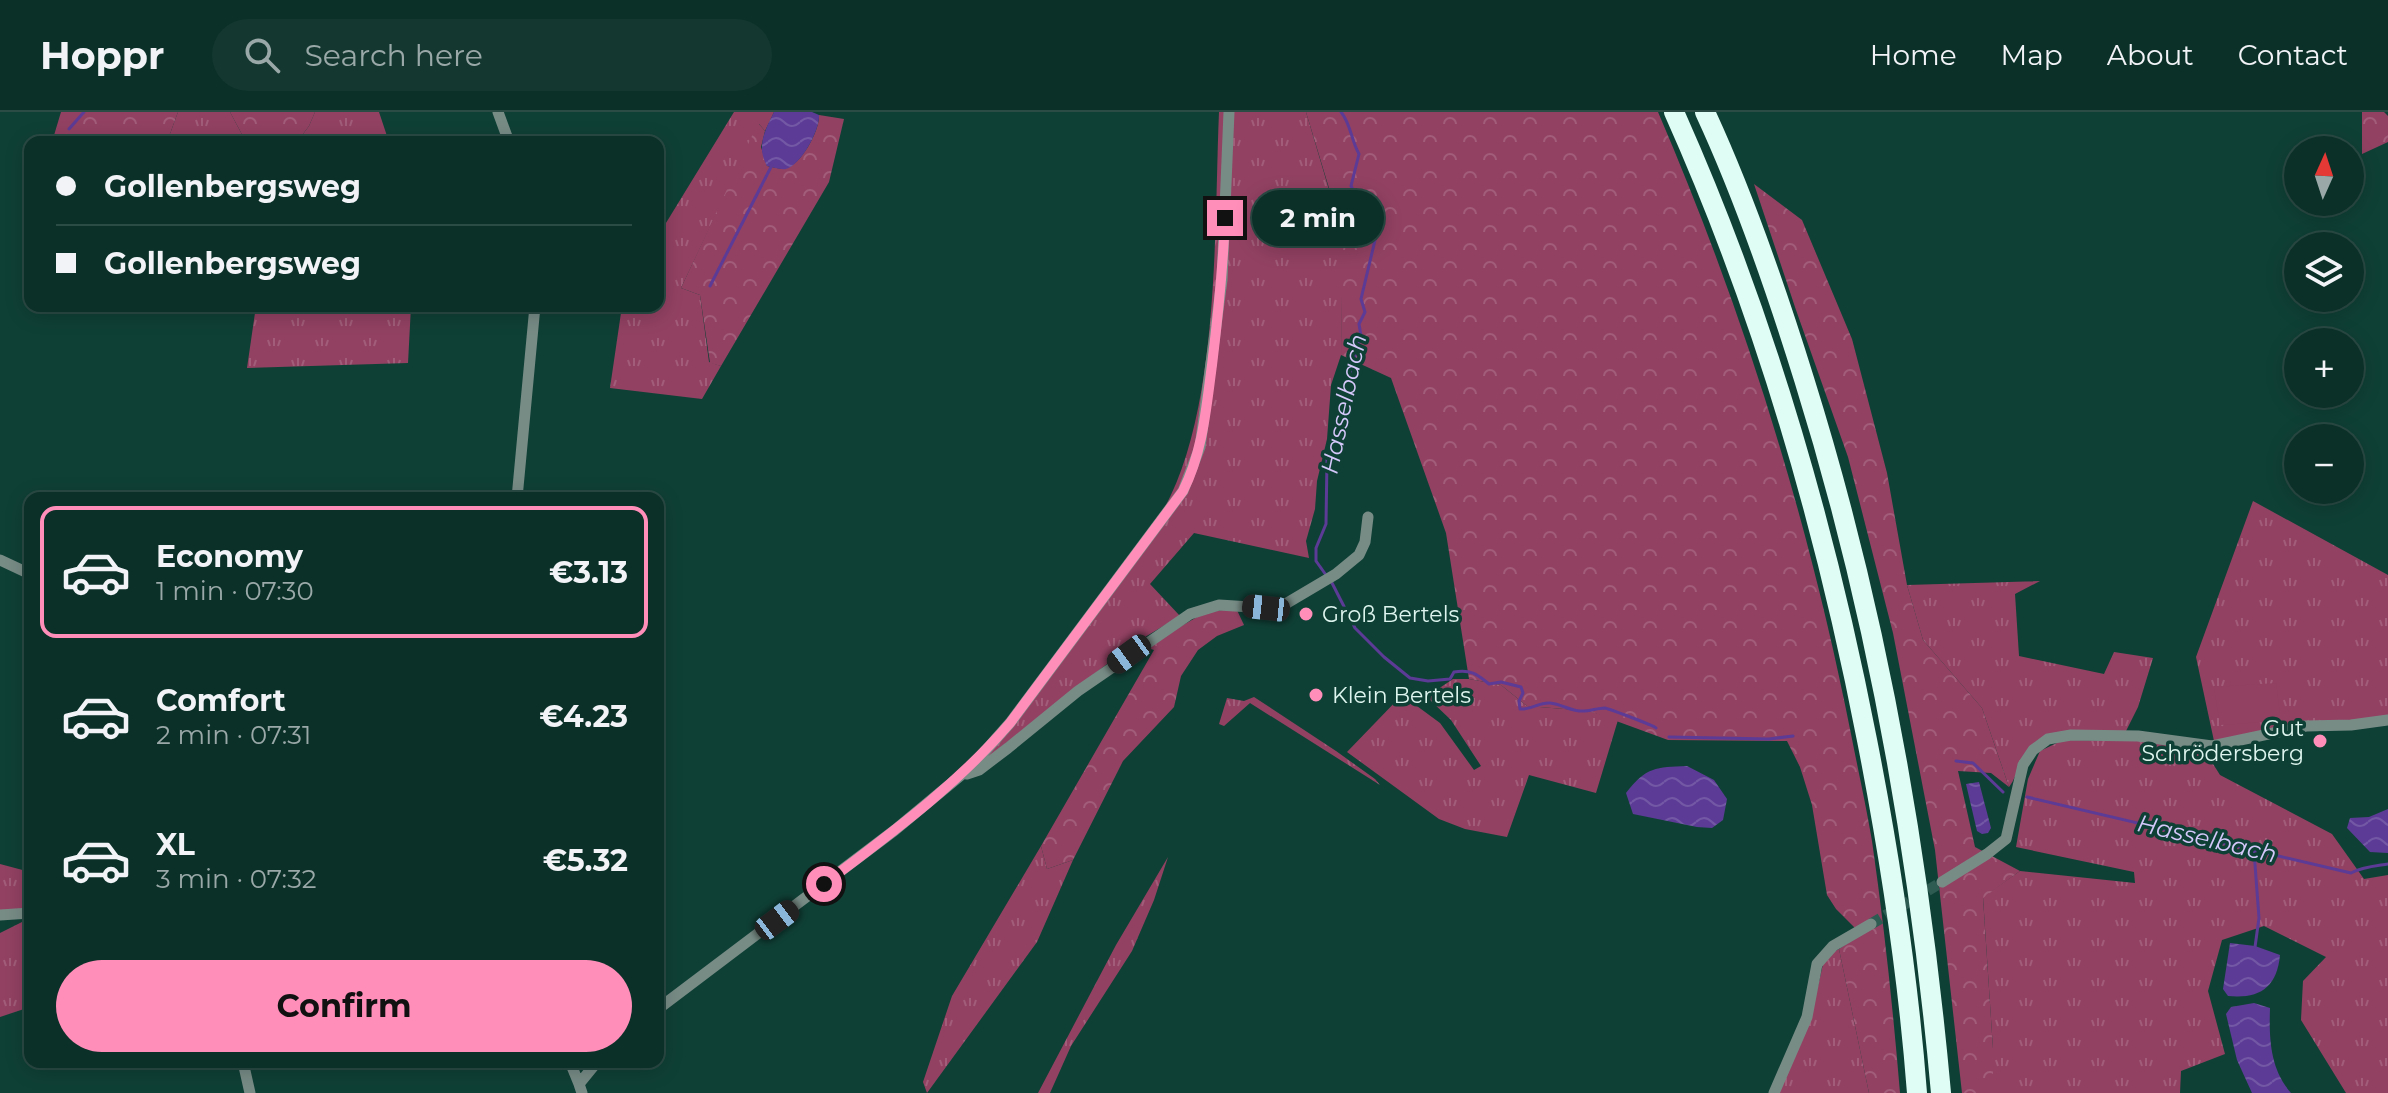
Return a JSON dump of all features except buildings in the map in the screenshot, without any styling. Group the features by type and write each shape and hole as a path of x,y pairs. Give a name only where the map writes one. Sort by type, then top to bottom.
{"highway":[{"path":"1674,112 1731,247 1763,339 1792,428 1843,620 1884,828 1917,1093"},
{"path":"1705,112 1756,237 1788,329 1837,492 1868,614 1886,694 1922,913 1941,1093"}],"street":[{"path":"498,112 507,136"},
{"path":"664,1004 895,830 959,777 1010,723 1172,507 1192,473 1205,421 1222,280 1229,112"},
{"path":"518,492 534,312"},
{"path":"959,777 979,770 1078,691 1190,614 1229,604 1275,608 1336,574 1359,555 1368,517"},
{"path":"0,560 24,571"},
{"path":"1942,882 2006,839 2023,765 2033,750 2048,739 2071,735 2138,736 2212,746 2306,726 2388,720"},
{"path":"0,915 24,913"},
{"path":"1774,1093 1807,1017 1817,964 1833,946 1871,924"},
{"path":"244,1068 250,1093"},
{"path":"572,1068 581,1089"},
{"path":"581,1089 593,1068"}],"green space":[{"path":"61,112 178,112 169,136 54,136"},
{"path":"178,112 230,112 243,136 169,136"},
{"path":"230,112 315,112 302,136 243,136"},
{"path":"315,112 379,112 387,136 302,136"},
{"path":"734,112 774,112 765,131 759,124 681,288 700,295 709,362 721,366 702,399 610,388 621,312 664,312 664,226"},
{"path":"1219,112 1227,112 1221,279 1199,438 1180,492 1164,509 1182,467 1196,420 1205,369 1214,262"},
{"path":"1232,112 1306,112 1343,237 1341,355 1331,385 1327,439 1306,541 1309,558 1194,533 1150,584 1180,616 1130,646 978,765 1184,492 1201,449"},
{"path":"1306,112 1658,112 1719,264 1746,341 1815,575 1872,841 1900,1093 1869,1093 1839,949 1872,926 1855,928 1827,895 1812,805 1800,767 1787,741 1668,740 1589,711 1527,706 1501,685 1469,679 1446,533 1391,378 1341,355 1342,231"},
{"path":"2362,112 2384,112 2388,116 2388,142 2364,153"},
{"path":"819,115 844,119 829,182 721,366 710,363 700,295 681,288 758,123 765,131 761,147 767,166 784,169 798,161 808,146"},
{"path":"1754,184 1802,220 1852,339 1887,473 1907,585 1923,640 1982,708 2009,787 1991,773 1958,771 1975,847 2020,871 1983,898 1993,1093 1962,1093 1935,850 1893,633 1848,457"},
{"path":"255,312 411,312 408,363 247,368"},
{"path":"2253,501 2388,575 2388,716 2214,741 2196,657"},
{"path":"2040,581 2015,594 2019,656 2104,674 2114,652 2153,658 2138,707 2126,731 2074,730 2038,740 2026,752 2009,787 1982,708 1923,640 1907,585"},
{"path":"1236,608 1244,625 1217,636 1198,650 1181,676 1174,707 1123,761 1073,860 1047,869 1041,846 1154,650 1145,647 1204,613"},
{"path":"1453,679 1501,685 1527,706 1589,711 1618,720 1596,793 1529,775 1507,837 1465,829 1439,819 1347,752 1402,695 1440,723 1474,770 1481,766 1451,720 1430,700 1432,693"},
{"path":"2276,683 2280,715 2266,722 2220,725 2214,687"},
{"path":"1254,697 1336,751 1380,785 1250,703 1224,726 1219,724 1227,698 1244,701"},
{"path":"2063,740 2142,741 2203,748 2220,775 2332,834 2364,879 2388,875 2388,1093 2346,1093 2301,1020 2303,981 2326,957 2264,926 2222,940 2208,991 2225,1054 2181,1071 2180,1093 1993,1093 1983,897 2020,871 2135,883 2134,872 2016,847 2028,779 2040,751"},
{"path":"1041,846 1047,869 1073,860 1037,942 927,1093 923,1082 952,996"},
{"path":"1168,857 1132,951 1071,1046 1050,1093 1038,1093 1116,945"},
{"path":"0,864 24,870 24,912 0,914"},
{"path":"24,921 24,1009 0,1017 0,933"},
{"path":"1839,949 1869,1093 1779,1093 1811,1017 1823,964 1829,954"}],"water":[{"path":"774,112 812,112 819,115 808,146 798,161 786,169 767,166 762,152 765,132"},
{"path":"1687,766 1714,780 1727,799 1723,820 1712,828 1697,827 1633,814 1626,793 1640,778 1659,768"},
{"path":"1979,782 1991,828 1988,833 1982,834 1977,831 1966,784"},
{"path":"2388,809 2388,853 2370,852 2347,828 2350,818 2369,817"},
{"path":"2230,943 2255,946 2280,955 2275,976 2264,989 2249,996 2228,996 2223,989"},
{"path":"2254,1003 2270,1008 2275,1064 2291,1093 2252,1093 2237,1060 2226,1014 2231,1007"}],"waterway":[{"path":"69,129 84,112"},
{"name":"Hasselbach","path":"1326,575 1316,561 1316,548 1326,524 1327,459 1339,434 1337,428 1342,421 1347,382 1361,336 1359,324 1365,312 1361,299 1376,236 1375,228 1351,186 1359,154 1341,112"},
{"path":"710,286 772,165"},
{"name":"Hasselbach","path":"1331,581 1355,628 1410,678 1428,681 1450,679 1454,672 1469,672 1489,684 1501,682 1521,687 1520,709 1546,703 1580,711 1605,708 1656,728"},
{"name":"Hasselbach","path":"1669,737 1769,739 1793,736"},
{"name":"Hasselbach","path":"1956,761 1973,763 2003,792"},
{"name":"Hasselbach","path":"2027,797 2351,873 2388,864"},
{"path":"2254,851 2259,918 2255,947"}],"tunnel":[{"path":"1871,924 1942,882"}],"place":[{"name":"Groß Bertels","path":"1306,614"},
{"name":"Klein Bertels","path":"1316,695"},
{"name":"Gut Schrödersberg","path":"2320,741"}],"route":[{"path":"824,884 972,766 1010,723 1183,491 1196,462 1205,421 1222,280 1225,218"}]}
